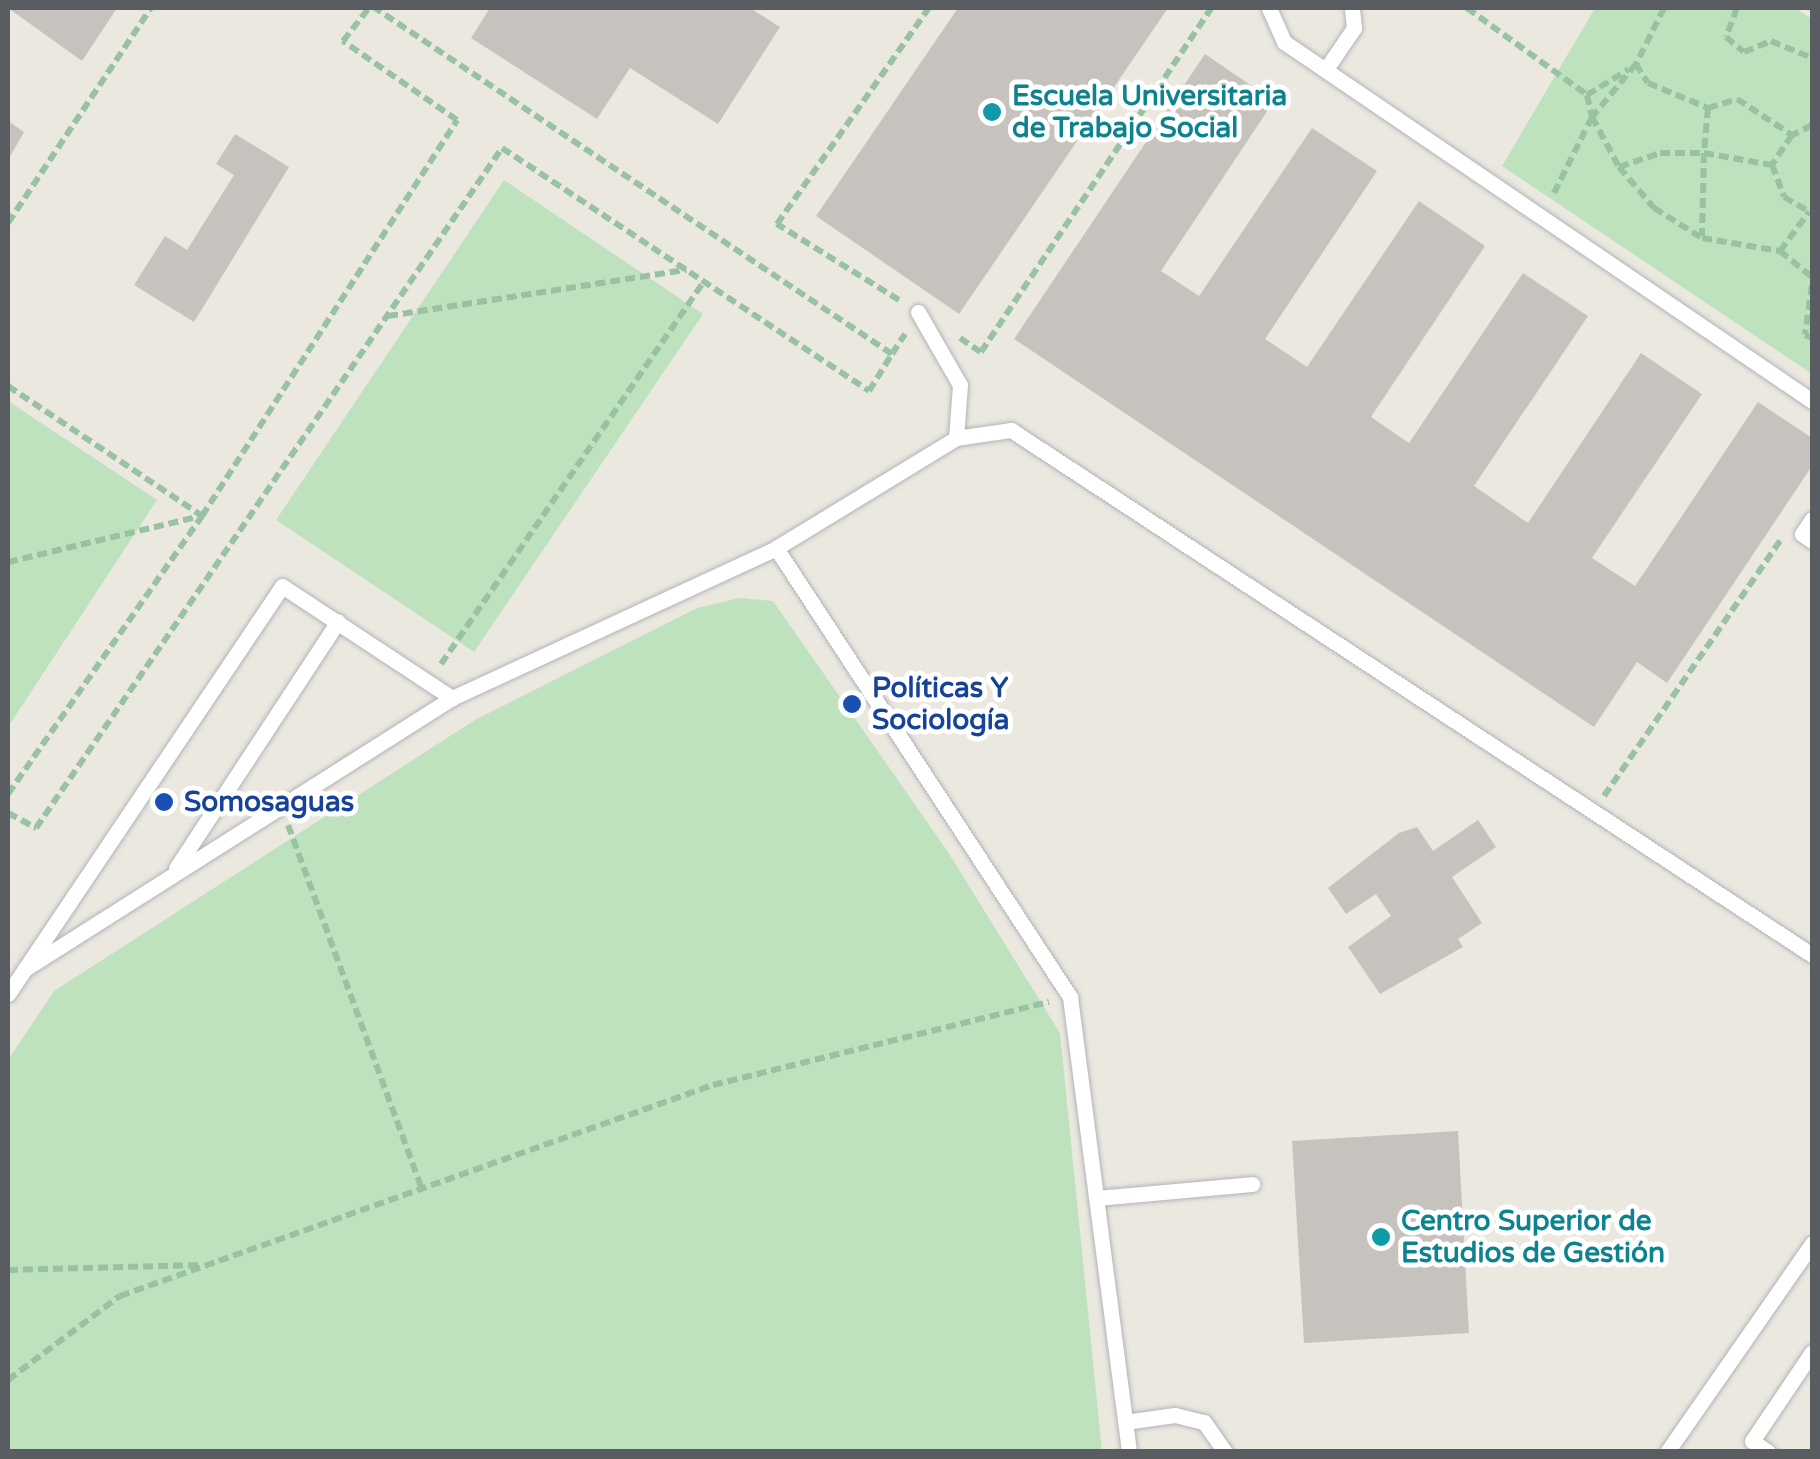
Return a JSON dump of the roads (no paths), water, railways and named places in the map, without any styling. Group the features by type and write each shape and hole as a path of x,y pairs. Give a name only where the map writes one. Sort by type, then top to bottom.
{"lane":[{"path":"1269,8 1284,42 1812,401"},
{"path":"1326,69 1354,28 1352,8"},
{"path":"918,312 960,384 956,438"},
{"path":"25,968 452,698 776,548 956,438 1011,430 1052,452 1596,808 1812,955"},
{"path":"1812,519 1802,534 1812,541"},
{"path":"776,548 1070,996 1129,1452"},
{"path":"8,994 282,586 452,698"},
{"path":"171,876 338,621"},
{"path":"1096,1198 1252,1184"},
{"path":"1668,1452 1812,1244"},
{"path":"1768,1452 1752,1441 1812,1352"},
{"path":"1126,1422 1174,1415 1204,1422 1224,1452"}],"place":[{"name":"Escuela Universitaria de Trabajo Social","path":"992,112"},
{"name":"Políticas Y Sociología","path":"852,704"},
{"name":"Somosaguas","path":"164,802"},
{"name":"Centro Superior de Estudios de Gestión","path":"1381,1237"}]}
